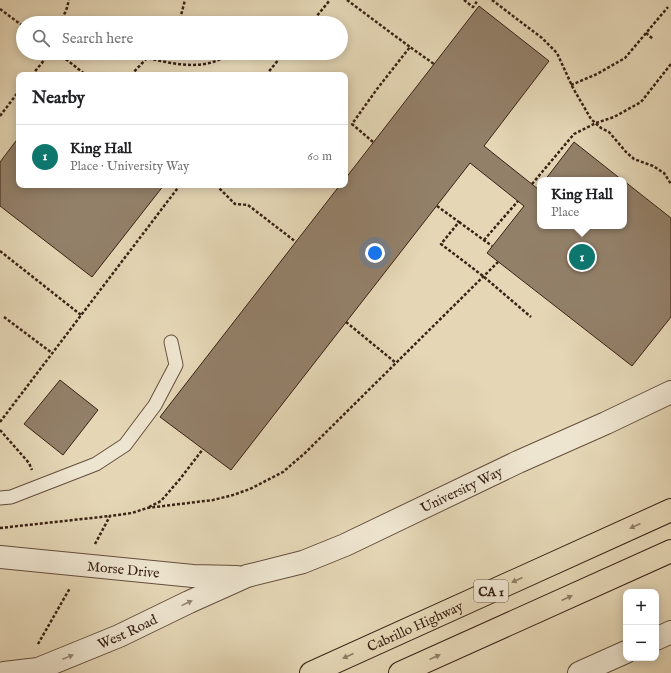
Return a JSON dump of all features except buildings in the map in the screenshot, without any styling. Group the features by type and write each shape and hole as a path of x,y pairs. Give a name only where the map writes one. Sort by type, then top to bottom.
{"highway":[{"name":"Cabrillo Highway","path":"311,673 671,510"},
{"name":"CA 1","path":"400,673 671,551"}],"street":[{"name":"University Way","path":"247,576 303,562 345,545 518,462 671,392"},
{"name":"Morse Drive","path":"0,557 193,576 247,576"},
{"name":"West Road","path":"4,673 38,670 119,636 247,576"},
{"path":"659,638 671,632"},
{"path":"579,673 623,653"}],"lane":[{"path":"0,498 11,497 96,464 125,445 155,405 176,365 171,342"}],"path":[{"path":"63,16 69,0"},
{"path":"181,16 185,0"},
{"path":"316,16 330,0"},
{"path":"347,0 434,64"},
{"path":"464,0 473,7 478,0"},
{"path":"492,0 542,38 557,53 572,85 591,119 601,128 609,132 634,159 653,166 664,173 671,184"},
{"path":"572,85 597,74 625,58 668,7"},
{"path":"0,10 16,21"},
{"path":"646,33 653,38"},
{"path":"373,142 352,124 410,47"},
{"path":"34,72 44,60"},
{"path":"67,60 82,72"},
{"path":"134,72 145,60"},
{"path":"157,60 178,64 204,64 218,60"},
{"path":"268,72 278,60"},
{"path":"538,177 574,134 596,123 614,117 641,102 671,64"},
{"path":"0,116 16,95"},
{"path":"532,184 537,178"},
{"path":"0,422 178,188"},
{"path":"219,188 236,204 248,205 296,242"},
{"path":"484,240 518,201"},
{"path":"437,206 492,246"},
{"path":"459,222 441,244 483,276 531,317"},
{"path":"0,251 81,315"},
{"path":"147,508 213,500 250,489 283,472 498,262"},
{"path":"4,317 52,353"},
{"path":"346,322 396,363"},
{"path":"0,430 30,463 37,487"},
{"path":"0,528 132,514 160,501 180,479 203,449"},
{"path":"95,544 110,516"},
{"path":"36,647 73,583"}],"place":[{"name":"King Hall","path":"582,257"}]}
